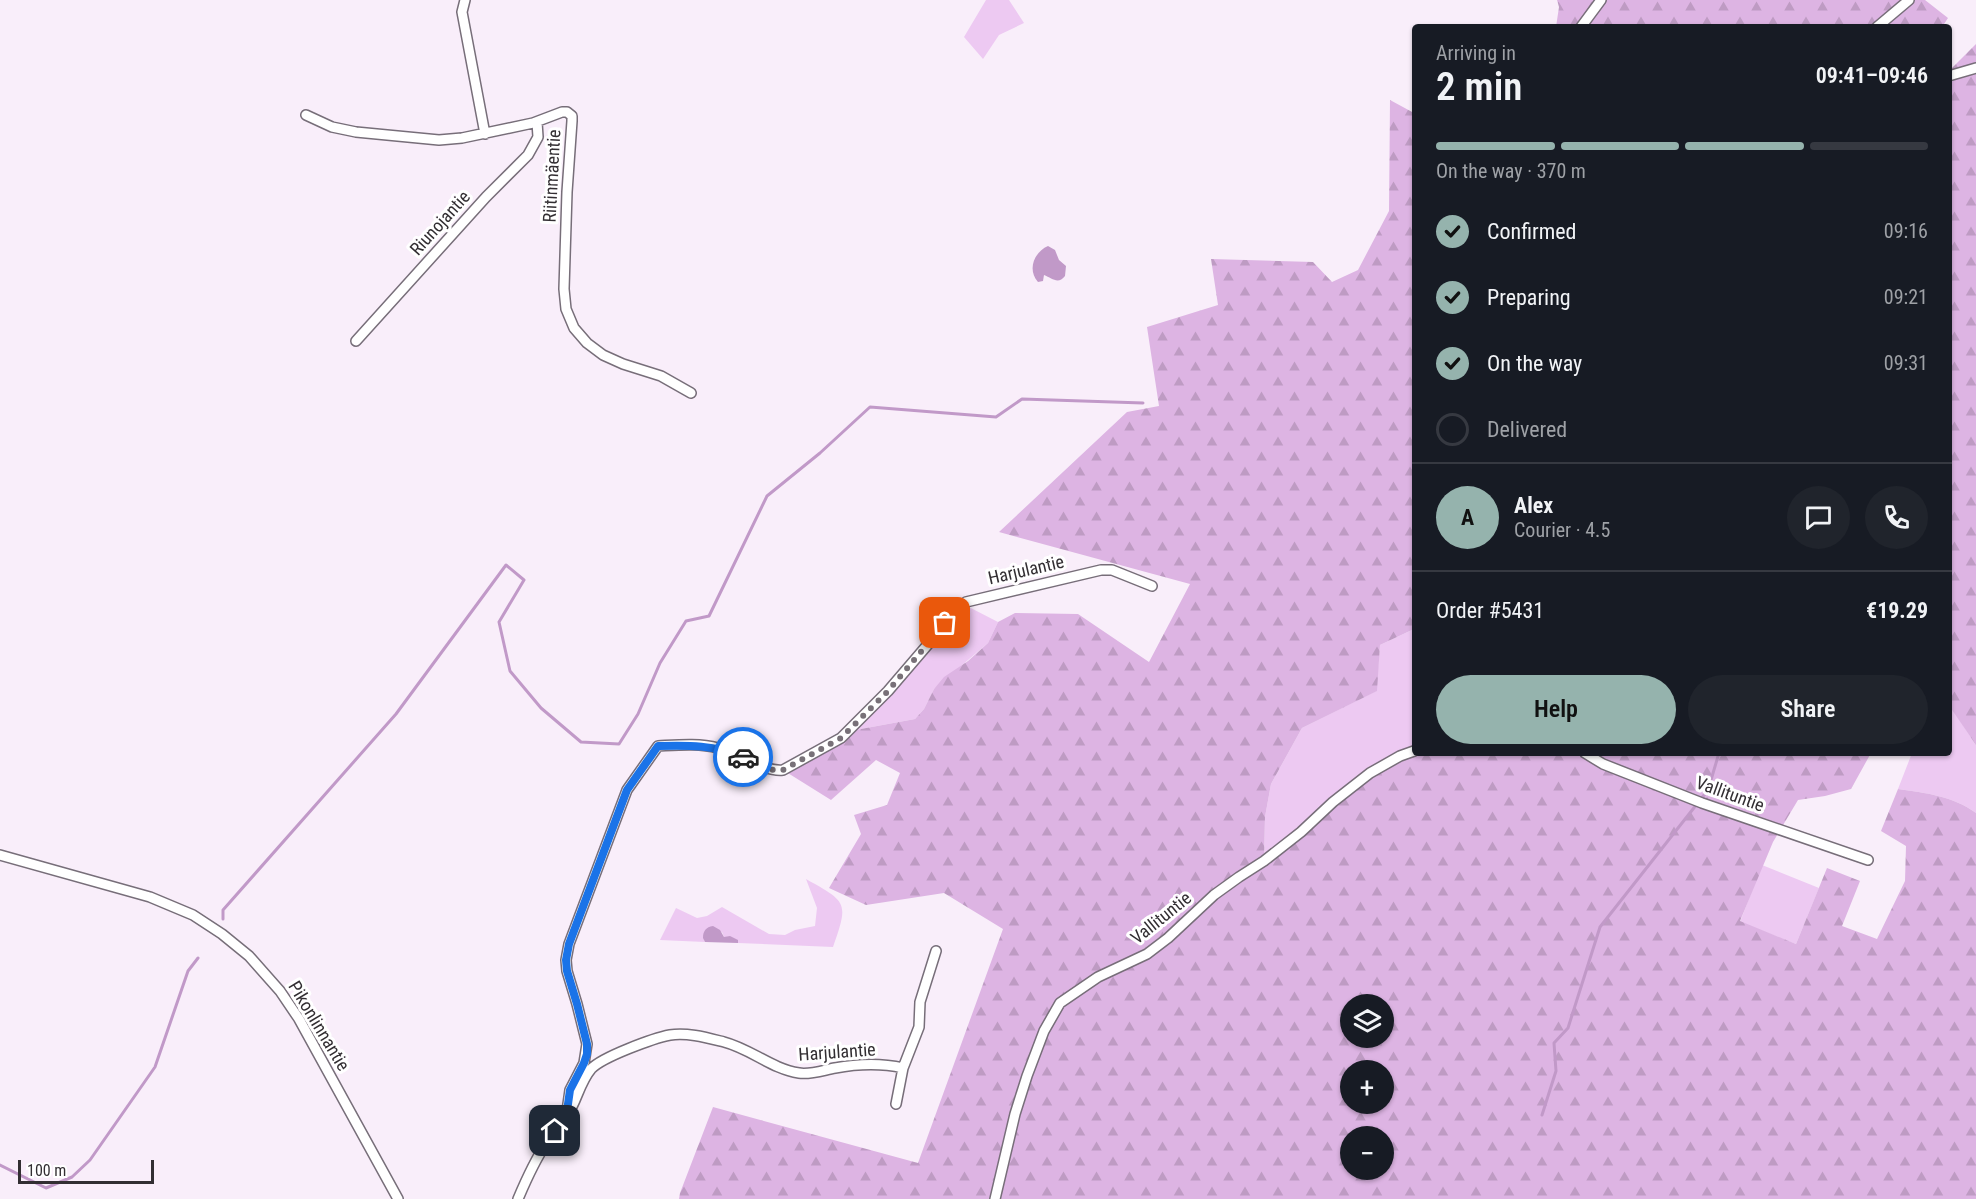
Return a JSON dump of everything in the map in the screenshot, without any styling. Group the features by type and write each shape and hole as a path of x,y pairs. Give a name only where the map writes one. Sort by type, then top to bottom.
{"street":[{"path":"465,0 462,12 485,134"},
{"path":"1583,24 1601,0"},
{"path":"1881,24 1909,0"},
{"path":"1952,75 1976,68"},
{"name":"Riitinmäentie","path":"306,115 332,127 356,132 439,140 485,134 537,122 567,112 572,116 564,290 566,309 574,328 603,355 661,376 691,393"},
{"name":"Riunojantie","path":"356,341 486,197 528,154 538,137 537,122"},
{"name":"Harjulantie","path":"566,1118 570,1090 584,1063 587,1044 567,971 566,960 569,944 627,790 658,746 688,744 716,747 740,755 766,769 783,770 841,738 888,691 966,602 1101,570 1121,573 1152,586"},
{"name":"Vallituntie","path":"995,1199 1012,1125 1027,1076 1044,1031 1060,1003 1098,977 1147,954 1214,896 1301,832 1333,802 1370,773 1412,752"},
{"name":"Vallituntie","path":"1590,756 1603,764 1699,802 1868,860"},
{"name":"Pikonlinnantie","path":"0,855 150,897 178,908 222,934 249,956 280,991 299,1019 398,1199"},
{"path":"896,1104 903,1068 919,1027 920,1002 936,951"},
{"name":"Harjulantie","path":"518,1199 546,1143 566,1118 584,1078 593,1067 637,1046 671,1035 690,1035 744,1048 783,1069 802,1074 850,1066 873,1065 903,1068"}],"shaded area":[{"path":"986,0 1009,0 1024,23 999,35 983,59 964,37"},
{"path":"1048,246 1055,250 1059,260 1066,266 1065,276 1057,280 1044,275 1043,281 1038,282 1033,272 1034,262 1039,252"},
{"path":"963,604 998,622 988,643 934,689 924,709 915,719 850,731"},
{"path":"1412,630 1412,752 1264,861 1265,817 1271,784 1302,728 1376,691 1380,645"},
{"path":"1952,709 1976,745 1976,813 1949,799 1898,789 1911,756 1952,756"},
{"path":"1762,865 1819,888 1796,944 1740,922"},
{"path":"806,879 830,893 841,905 841,921 833,947 738,943 738,941 724,937 722,932 704,940 705,942 660,940 676,908 697,918 707,916 722,907 769,934 785,935 795,930 815,926 817,908"},
{"path":"713,926 720,930 724,937 730,936 738,940 738,943 705,942 704,931"}],"green space":[{"path":"1557,0 1925,0 1948,18 1944,24 1556,24 1559,7"},
{"path":"1976,44 1976,745 1952,710 1952,68"},
{"path":"1390,100 1412,112 1412,630 1380,645 1377,691 1302,728 1271,784 1265,817 1264,861 1370,773 1412,754 1412,756 1869,756 1851,789 1798,800 1773,842 1740,921 1796,944 1827,868 1860,881 1842,926 1877,939 1905,881 1906,846 1881,831 1898,789 1949,799 1976,813 1976,1199 679,1199 713,1107 918,1163 1003,929 944,893 866,905 829,888 861,834 854,815 887,805 900,773 876,760 831,800 783,770 850,731 915,719 944,677 968,661 988,643 998,622 1015,613 1078,614 1149,662 1190,584 999,532 1127,412 1159,406 1147,327 1218,305 1211,259 1313,262 1332,282 1358,270 1389,211"}],"waterway":[{"path":"223,919 223,910 396,714 506,565 524,580 499,622 510,671 541,708 581,742 619,744 638,714 660,663 686,621 709,616 767,496 820,453 870,407 996,417 1022,399 1143,403"},
{"path":"1542,1115 1556,1071 1554,1043 1568,1028 1600,927 1708,790 1718,756"},
{"path":"0,1165 46,1188 72,1177 90,1160 155,1067 188,971 198,958"}],"way so far":[{"path":"743,757 766,769 783,770 833,744 888,691 945,623"}],"route":[{"path":"555,1131 566,1118 570,1090 587,1054 587,1044 567,971 566,960 569,944 627,790 658,746 688,744 716,747 743,757"}]}
